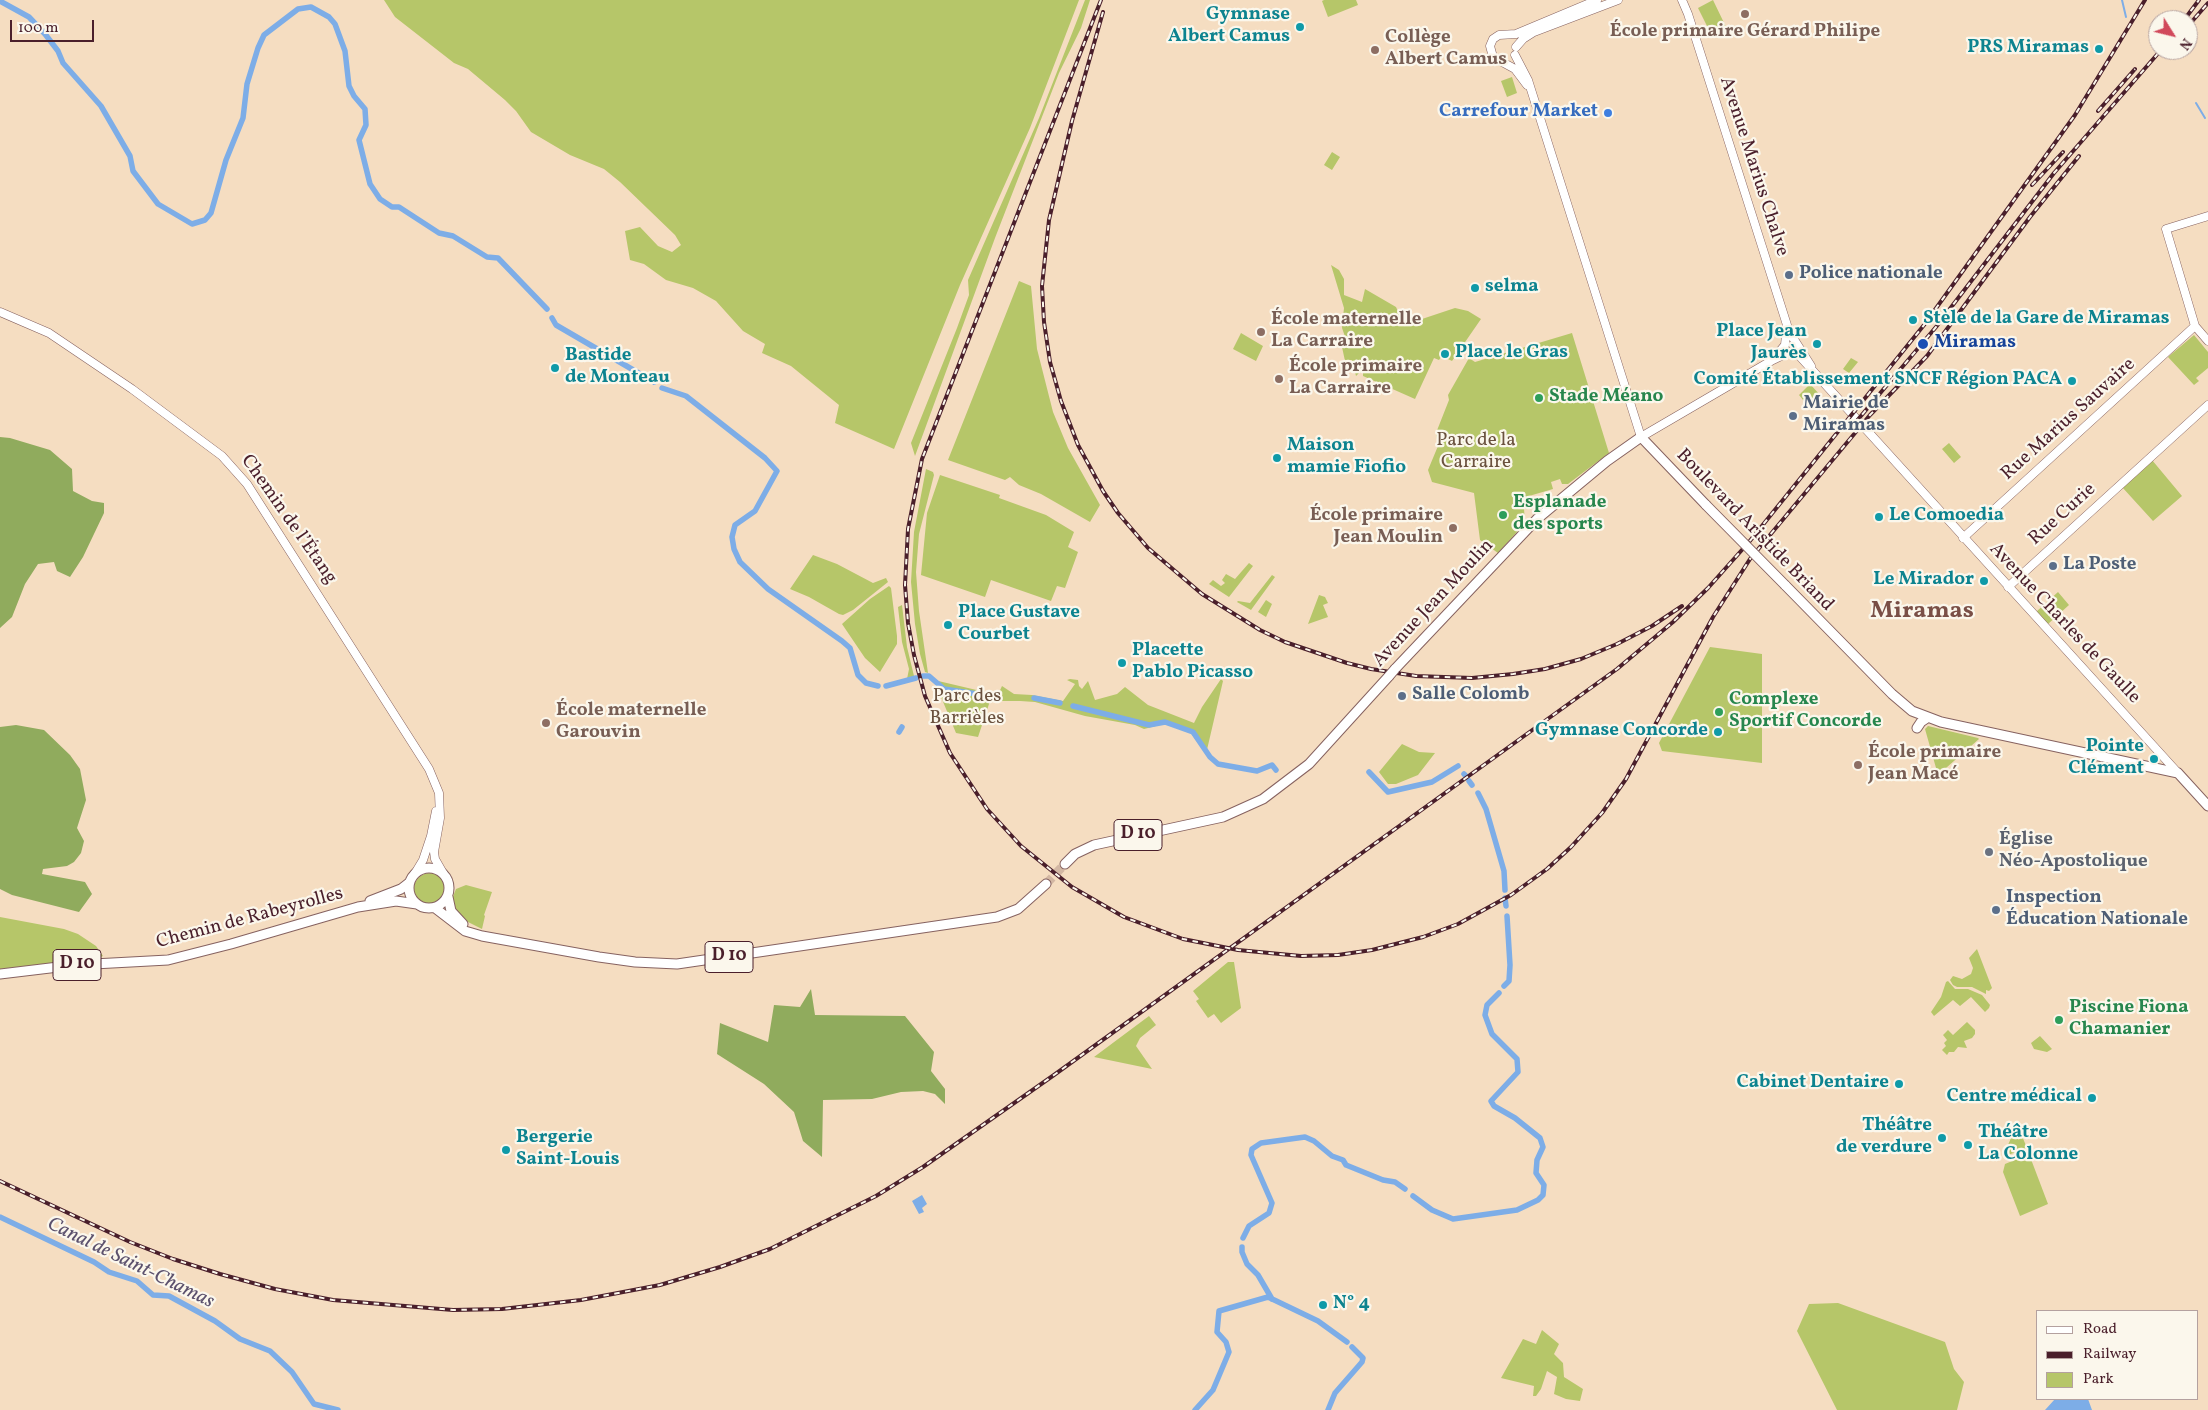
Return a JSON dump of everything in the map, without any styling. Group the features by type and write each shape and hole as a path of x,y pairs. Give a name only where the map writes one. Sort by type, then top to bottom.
{"main road":[{"path":"1597,0 1516,34 1496,37 1490,46 1493,57 1503,62 1510,60 1523,39 1534,32 1618,0"},
{"name":"Avenue Marius Chalve","path":"1682,0 1788,330 1791,345"},
{"name":"Avenue Marius Chalve","path":"1687,0 1688,14"},
{"path":"1506,35 1512,39 1516,51"},
{"name":"Boulevard Aristide Briand","path":"1516,51 1525,72 1641,438 1912,711 1941,722 2178,773"},
{"name":"Boulevard Aristide Briand","path":"1503,62 1515,68 1530,88"},
{"path":"2208,216 2166,229 2195,326 2208,341"},
{"path":"2168,239 2181,224"},
{"name":"Chemin de l’Étang","path":"0,312 35,326 63,342 196,436 234,467 255,494 327,606 434,779 439,793 440,806 434,859 442,873"},
{"name":"Rue Marius Sauvaire","path":"1964,538 2195,326"},
{"name":"Avenue Jean Moulin","path":"1065,864 1084,849 1104,842 1216,819 1246,808 1270,795 1304,768 1537,519 1607,461 1641,438 1771,361 1791,345"},
{"name":"Avenue Charles de Gaulle","path":"1791,345 1815,374 2208,806"},
{"name":"Rue Curie","path":"2008,587 2208,405"},
{"path":"1917,728 1927,718"},
{"name":"Chemin de l’Étang","path":"412,879 423,860 433,828 436,802 434,779"},
{"path":"431,868 442,873 450,884 448,897 440,906 434,908 425,908 417,904 410,894 412,879 419,871 431,868"},
{"name":"Chemin de Rabeyrolles","path":"0,974 75,965 154,962 180,958 358,907 396,891 412,879"},
{"name":"D 10","path":"434,908 465,931 477,934 599,957 643,963 677,964 964,922 1012,912 1026,904 1046,884"},
{"name":"D 10","path":"448,897 448,904 455,916 477,934"},
{"name":"Chemin de Rabeyrolles","path":"358,907 396,901 417,904"}],"green space":[{"path":"384,0 1079,0 1030,128 960,285 894,449 835,423 839,405 791,366 762,353 765,344 743,331 716,301 693,288 666,280 644,264 630,260 625,231 640,227 658,246 672,252 681,245 675,235 620,182 604,169 570,155 531,132 516,111 505,100 468,69 454,63 395,17"},
{"path":"1085,0 1090,0 1081,28 1059,73 995,238 915,456 911,443 969,295 968,280 1039,118"},
{"path":"1356,0 1358,5 1328,17 1322,1"},
{"path":"1713,0 1726,27 1711,34 1698,8"},
{"path":"1512,77 1517,93 1507,97 1501,81"},
{"path":"1332,152 1340,157 1332,170 1324,165"},
{"name":"Parc de la Carraire","path":"1331,265 1339,270 1344,279 1344,295 1362,302 1365,289 1396,307 1404,325 1455,308 1468,311 1481,319 1452,361 1442,356 1439,360 1434,358 1415,399 1363,376 1363,373 1359,373 1356,376 1352,360 1345,361 1342,347 1348,345 1342,328 1344,308"},
{"path":"1019,281 1031,286 1037,349 1053,412 1068,448 1100,505 1090,522 1041,494 1019,485 1010,477 1005,480 948,460"},
{"path":"1241,333 1263,346 1256,361 1233,349"},
{"path":"1572,333 1609,453 1568,484 1562,484 1560,479 1551,482 1553,489 1529,496 1531,508 1524,509 1525,523 1498,553 1480,540 1474,493 1432,482 1428,470 1438,446 1436,433 1449,400 1448,395 1469,358 1475,362"},
{"path":"2194,335 2208,352 2208,368 2196,378 2199,381 2194,385 2168,357"},
{"path":"1851,358 1858,362 1849,373 1843,369"},
{"path":"1810,384 1820,395 1808,406 1799,395"},
{"path":"0,437 10,438 50,450 72,469 73,491 92,501 104,503 104,513 83,557 70,577 57,571 54,562 38,564 25,584 12,617 0,628"},
{"path":"1949,443 1961,457 1954,463 1942,449"},
{"path":"2152,460 2182,496 2153,521 2122,487"},
{"path":"926,469 933,472 934,475 919,534 916,572 919,611 928,673 925,672 920,654 911,582 914,532"},
{"path":"940,475 1000,495 999,498 1046,515 1074,532 1068,547 1078,552 1065,588 1057,586 1051,601 991,580 985,597 921,575 927,513"},
{"path":"813,555 837,564 873,583 886,578 888,582 853,610 843,615 839,614 809,597 790,589"},
{"path":"1249,563 1253,566 1229,597 1209,584 1213,580 1221,586 1225,583 1222,580 1226,574 1235,579"},
{"path":"1272,575 1275,577 1251,610 1237,602 1250,603"},
{"path":"889,586 891,588 897,644 880,672 865,658 842,624 870,599"},
{"path":"2058,592 2069,605 2048,624 2036,612"},
{"path":"1319,595 1325,597 1328,603 1323,605 1328,617 1308,624"},
{"path":"1266,600 1272,604 1266,617 1258,612"},
{"path":"902,605 907,647 914,676 907,679 909,669 902,642 898,607"},
{"name":"Complexe Sportif Concorde","path":"1710,647 1762,654 1762,763 1662,751 1659,743"},
{"name":"Parc des Barrièles","path":"1221,679 1223,681 1206,754 1190,732 1164,724 1144,729 1135,725 1085,716 1035,702 990,701 978,737 956,733 934,680 985,692 996,699 1002,686 1014,694 1032,695 1063,701 1075,684 1067,680 1078,680 1079,686 1082,689 1088,681 1095,700 1117,694 1125,687 1148,705 1194,723 1202,707"},
{"path":"16,725 44,730 70,755 80,769 86,800 77,828 84,841 81,853 74,862 67,866 43,869 42,874 85,882 92,894 79,912 12,895 0,889 0,727"},
{"path":"1928,726 1979,739 1938,775 1925,729"},
{"path":"1402,744 1419,752 1435,753 1418,775 1396,784 1388,784 1379,772"},
{"path":"430,873 436,874 441,878 445,883 445,895 441,900 436,904 430,905 424,904 419,900 415,895 414,889 415,883 419,878 424,874"},
{"path":"466,885 492,892 484,915 482,929 464,920 453,910 452,899 456,889"},
{"path":"0,917 64,929 78,934 96,946 103,956 92,960 0,969"},
{"path":"1977,949 1992,988 1989,991 1986,990 1986,994 1972,987 1957,987 1950,980 1953,976 1962,979 1971,974 1973,968 1969,958"},
{"path":"1228,962 1234,962 1241,1008 1221,1023 1214,1014 1208,1018 1196,1001 1199,999 1193,991"},
{"path":"1948,981 1955,989 1968,989 1982,995 1990,1005 1989,1008 1985,1012 1971,997 1960,1006 1953,1000 1934,1016 1931,1012 1941,997"},
{"path":"811,989 815,1015 905,1016 934,1052 931,1071 945,1089 945,1104 935,1094 923,1091 901,1092 872,1099 823,1100 822,1157 803,1141 794,1112 764,1084 717,1054 720,1023 768,1042 774,1005 800,1007"},
{"path":"1149,1016 1156,1025 1140,1038 1136,1046 1152,1069 1094,1057"},
{"path":"1967,1022 1975,1030 1975,1034 1972,1038 1964,1041 1967,1048 1958,1047 1954,1052 1949,1052 1947,1055 1942,1050 1946,1046 1944,1043 1947,1040 1943,1035 1948,1030 1953,1035"},
{"path":"2040,1036 2052,1049 2047,1052 2034,1049 2031,1043"},
{"path":"2017,1124 2027,1148 2008,1155 2005,1152"},
{"path":"2029,1154 2048,1204 2020,1216 2003,1172 2005,1164"},
{"path":"1838,1303 1945,1342 1954,1369 1964,1382 1957,1410 1837,1410 1797,1331 1809,1304"},
{"path":"1542,1330 1559,1344 1554,1354 1563,1363 1564,1377 1583,1389 1580,1401 1566,1399 1554,1394 1557,1377 1547,1371 1541,1389 1536,1396 1533,1396 1534,1386 1501,1378 1523,1339 1536,1344"}],"water":[{"path":"922,1195 927,1204 922,1208 924,1212 919,1214 912,1201"},
{"path":"2054,1400 2088,1400 2092,1410 2045,1410"}],"waterway":[{"path":"2122,0 2126,17"},
{"path":"0,1 29,17 45,34 58,51 63,63 101,106 130,156 133,171 158,204 192,224 205,220 211,213 226,160 243,118 247,84 264,35 298,9 311,7 329,17 335,24 345,51 349,86 354,96 365,109 366,125 359,140 370,184 380,199 392,207 399,207 439,233 453,236 487,257 498,258 547,309"},
{"path":"2196,103 2205,118"},
{"path":"552,318 556,325 654,382"},
{"path":"662,388 686,396 765,458 777,471 755,511 735,525 732,537 734,549 740,562 768,589 850,648 858,675 866,683 878,686"},
{"path":"923,676 929,676 944,689 997,697"},
{"path":"886,686 916,678"},
{"path":"1034,698 1060,703"},
{"path":"1073,706 1149,725 1165,722 1193,732 1210,757 1218,764 1257,771 1272,765 1276,770"},
{"path":"899,732 902,727"},
{"path":"1369,772 1388,792 1432,782 1458,766"},
{"path":"1469,781 1472,785"},
{"path":"1478,793 1486,809 1504,871 1505,890"},
{"path":"1505,898 1506,906"},
{"path":"1504,986 1509,981 1510,965 1507,916"},
{"path":"1413,1196 1432,1210 1453,1219 1517,1210 1538,1200 1543,1195 1544,1185 1536,1173 1537,1160 1543,1147 1540,1138 1515,1118 1494,1106 1491,1101 1518,1072 1517,1059 1492,1034 1485,1015 1487,1005 1499,993"},
{"path":"1243,1238 1249,1226 1269,1213 1272,1203 1251,1155 1252,1149 1261,1143 1305,1137 1314,1141 1332,1156 1343,1160 1346,1165 1383,1180 1395,1182 1405,1189"},
{"name":"Canal de Saint-Chamas","path":"0,1217 94,1262 109,1272 137,1281 153,1295 169,1296 215,1321 240,1339 270,1351 292,1372 314,1404 338,1410"},
{"path":"1242,1247 1247,1264 1258,1275 1272,1299"},
{"name":"Canal de Saint-Chamas","path":"1195,1410 1213,1390 1229,1352 1226,1342 1217,1332 1219,1311 1268,1297 1318,1321 1347,1342"},
{"name":"Canal de Saint-Chamas","path":"1328,1410 1335,1393 1362,1362 1363,1358 1352,1347"}],"tunnel":[{"path":"1046,884 1065,864"}],"railway":[{"path":"1101,0 922,459 908,529 905,585 908,623 925,696 950,753 987,809 1021,846 1072,887 1124,917 1183,939 1238,950 1301,956 1338,955 1372,950 1423,937 1458,924 1511,895 1547,869 1571,847 1602,813 1626,779 1713,617 1750,559 1870,415 1927,356 2030,217 2079,156"},
{"path":"0,1181 130,1242 173,1259 220,1274 275,1289 333,1300 453,1310 502,1309 581,1300 660,1285 720,1267 770,1249 876,1196 923,1167 1054,1075 1617,669 1673,622 1708,588 1749,542 1924,325 2075,115 2145,0"},
{"path":"2192,10 2199,0"},
{"path":"2198,14 2208,3"},
{"path":"1103,12 1072,121 1049,220 1042,286 1044,322 1050,362 1061,401 1078,445 1103,491 1118,513 1148,548 1202,594 1260,630 1285,642 1347,663 1416,676 1472,678 1545,669 1581,659 1617,644 1652,626 1682,606"},
{"path":"1855,423 1936,327 2054,173 2152,60"},
{"path":"2098,111 2135,69"},
{"path":"2032,185 2063,152"}],"place":[{"name":"École primaire Gérard Philipe","path":"1745,14"},
{"name":"Gymnase Albert Camus","path":"1300,27"},
{"name":"PRS Miramas","path":"2099,49"},
{"name":"Collège Albert Camus","path":"1375,50"},
{"name":"Carrefour Market","path":"1608,113"},
{"name":"Police nationale","path":"1789,275"},
{"name":"selma","path":"1475,288"},
{"name":"Stèle de la Gare de Miramas","path":"1913,320"},
{"name":"École maternelle La Carraire","path":"1261,332"},
{"name":"Place Jean Jaurès","path":"1817,344"},
{"name":"Miramas","path":"1923,344"},
{"name":"Place le Gras","path":"1445,354"},
{"name":"Bastide de Monteau","path":"555,368"},
{"name":"École primaire La Carraire","path":"1279,379"},
{"name":"Comité Établissement SNCF Région PACA","path":"2072,381"},
{"name":"Stade Méano","path":"1539,398"},
{"name":"Mairie de Miramas","path":"1793,416"},
{"name":"Maison mamie Fiofio","path":"1277,458"},
{"name":"Esplanade des sports","path":"1503,515"},
{"name":"Le Comoedia","path":"1879,517"},
{"name":"École primaire Jean Moulin","path":"1453,528"},
{"name":"La Poste","path":"2053,566"},
{"name":"Le Mirador","path":"1984,581"},
{"name":"Place Gustave Courbet","path":"948,625"},
{"name":"Placette Pablo Picasso","path":"1122,663"},
{"name":"Salle Colomb","path":"1402,696"},
{"name":"Complexe Sportif Concorde","path":"1719,712"},
{"name":"École maternelle Garouvin","path":"546,723"},
{"name":"Gymnase Concorde","path":"1718,732"},
{"name":"Pointe Clément","path":"2154,759"},
{"name":"École primaire Jean Macé","path":"1858,765"},
{"name":"Église Néo-Apostolique","path":"1989,852"},
{"name":"Inspection Éducation Nationale","path":"1996,910"},
{"name":"Piscine Fiona Chamanier","path":"2059,1020"},
{"name":"Cabinet Dentaire","path":"1899,1084"},
{"name":"Centre médical","path":"2092,1098"},
{"name":"Théâtre de verdure","path":"1942,1138"},
{"name":"Théâtre La Colonne","path":"1968,1145"},
{"name":"Bergerie Saint-Louis","path":"506,1150"},
{"name":"N° 4","path":"1323,1305"}],"district":[{"name":"Miramas","path":"1922,613"}]}
